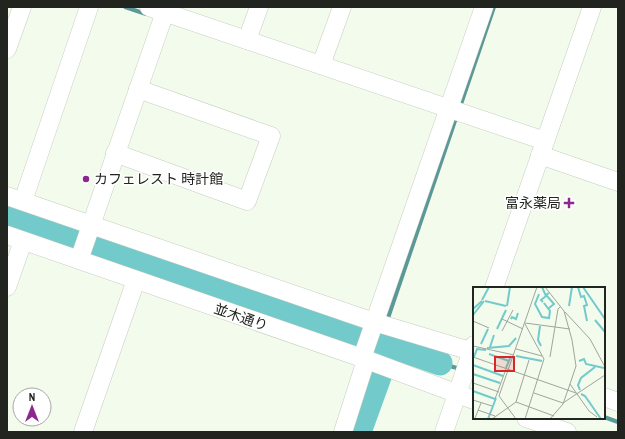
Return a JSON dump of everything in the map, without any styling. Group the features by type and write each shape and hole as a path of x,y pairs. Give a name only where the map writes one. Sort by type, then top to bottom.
{"street":[{"path":"7,49 22,7"},
{"path":"89,7 15,198 89,227 380,325 472,352 465,391 444,432"},
{"path":"247,40 259,7"},
{"path":"321,65 342,7"},
{"path":"343,432 365,355 380,325 451,113 484,7"},
{"path":"494,287 592,7"},
{"path":"80,255 165,14 321,65 451,113 542,148 618,182"},
{"path":"115,153 247,201 271,136 138,89"},
{"path":"7,287 15,238"},
{"name":"並木通り","path":"15,238 80,255 136,280 365,355 465,391"},
{"path":"83,432 136,280"},
{"path":"605,397 618,402"},
{"path":"529,419 568,432"}],"waterway":[{"path":"125,7 146,14"},
{"path":"460,107 494,7"},
{"path":"387,321 457,115"},
{"path":"7,213 440,363"},
{"path":"380,342 384,329"},
{"path":"440,363 460,369"},
{"path":"359,432 380,374"},
{"path":"605,417 618,422"}],"place":[{"name":"カフェレスト 時計館","path":"86,179"},
{"name":"富永薬局","path":"569,203"}]}
